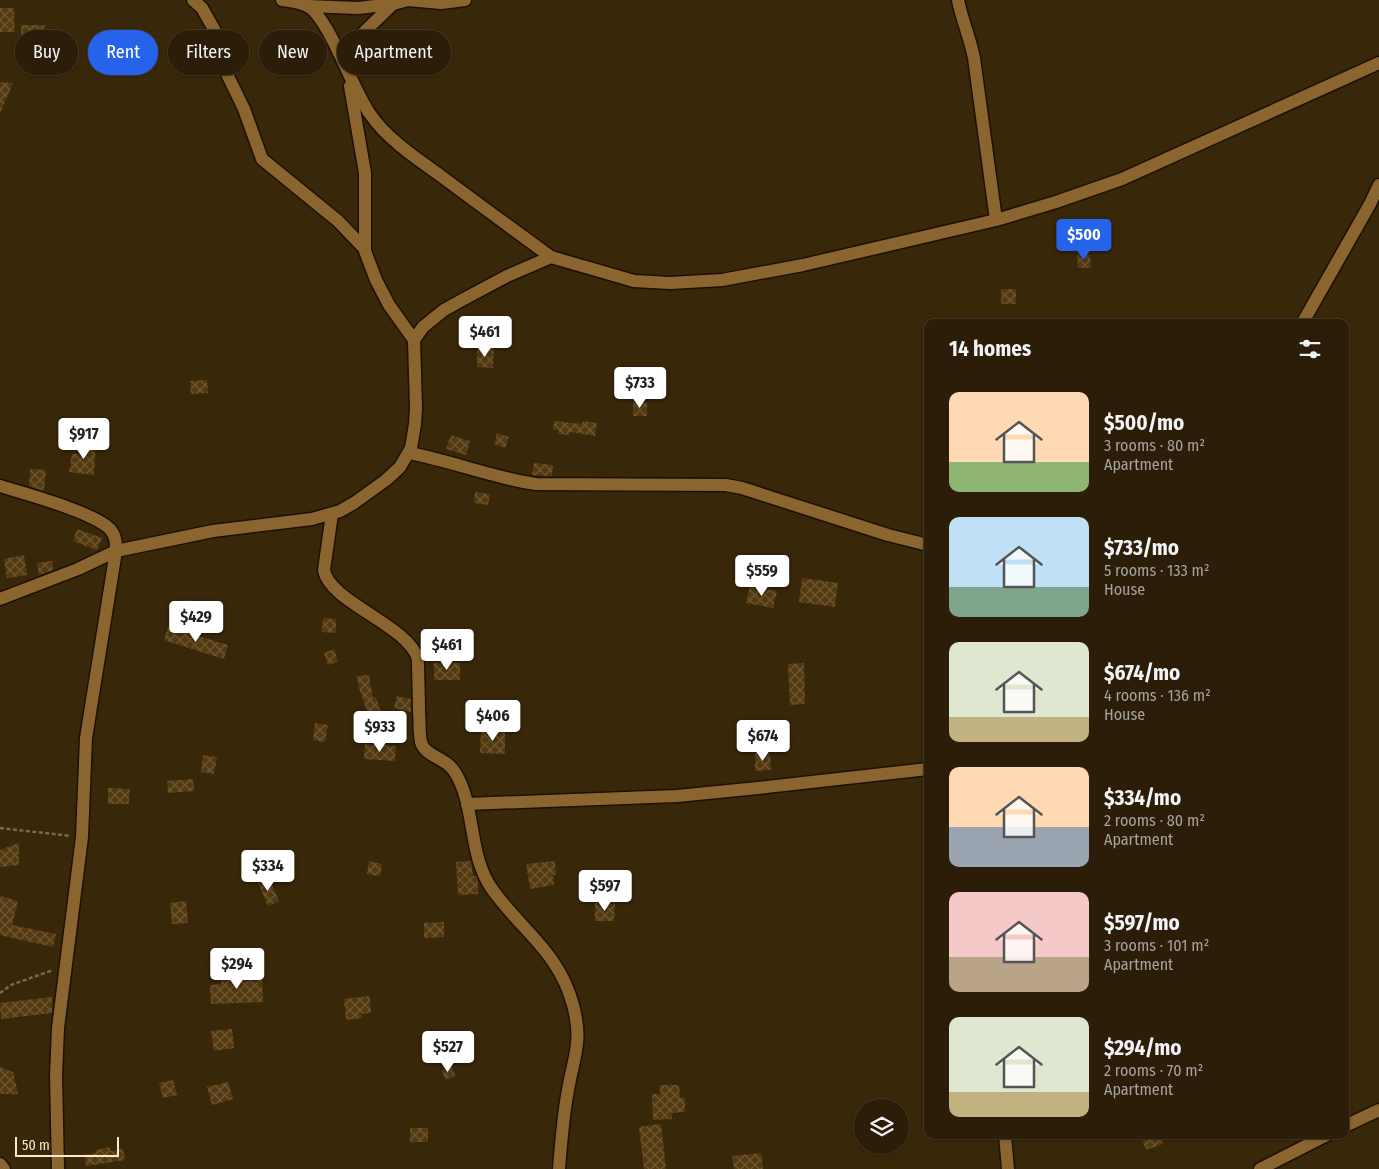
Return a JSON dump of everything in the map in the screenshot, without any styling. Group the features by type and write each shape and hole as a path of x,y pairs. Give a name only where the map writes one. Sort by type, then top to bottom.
{"street":[{"path":"193,0 202,8 215,31 226,72 244,109 262,159 338,221 364,248"},
{"path":"282,0 307,6 358,8 393,4 408,0 442,2 465,0"},
{"path":"958,0 974,58 996,220"},
{"path":"366,30 393,4"},
{"path":"307,6 322,22 337,49"},
{"path":"349,76 371,116 411,154 551,257 634,281 670,283 722,280 803,265 996,220 1056,202 1129,176 1379,63"},
{"path":"349,76 364,167 366,208 364,248 379,288 414,340"},
{"path":"1305,319 1366,212 1379,185"},
{"path":"0,599 116,552 213,531 312,519 332,514 354,503 386,480 400,467 409,453 416,424 414,340 423,326 444,310 494,283 551,257"},
{"path":"409,453 456,464 513,481 536,484 726,485 742,488 888,535 924,544"},
{"path":"0,486 60,506 104,524 116,540 116,552 86,738 82,837 56,1053 58,1169"},
{"path":"332,514 324,570 325,577 341,593 405,640 416,651 418,659 421,743 429,753 444,760 456,774 466,804 482,870 491,888 529,930 554,962 563,975 574,1006 579,1039 566,1101 560,1169"},
{"path":"466,804 677,796 924,769"},
{"path":"1349,1124 1379,1110"},
{"path":"1005,1139 1008,1169"},
{"path":"1260,1169 1319,1139"},
{"path":"0,1164 4,1169"}],"path":[{"path":"0,828 82,837"},
{"path":"0,993 11,985 66,965"}],"building":[{"path":"0,8 14,8 15,32 0,32"},
{"path":"21,25 45,25 45,30 21,30"},
{"path":"0,82 13,83 0,113"},
{"path":"1077,254 1090,254 1091,268 1078,268"},
{"path":"1001,289 1016,289 1016,304 1001,304"},
{"path":"477,348 494,348 493,368 477,367"},
{"path":"207,380 208,393 191,394 190,381"},
{"path":"633,402 647,403 647,416 633,416"},
{"path":"554,421 582,424 583,421 597,423 595,436 570,432 570,435 558,434 559,430 553,430"},
{"path":"497,433 509,437 505,448 494,444"},
{"path":"451,435 470,441 466,455 446,449"},
{"path":"82,442 96,443 94,475 69,472 72,454 81,454"},
{"path":"534,463 553,465 552,476 532,475"},
{"path":"30,469 46,470 44,491 29,486"},
{"path":"475,492 490,494 488,505 474,503"},
{"path":"77,529 102,538 97,550 73,541"},
{"path":"24,555 27,575 7,578 4,559"},
{"path":"52,561 53,570 39,575 37,563"},
{"path":"802,578 838,583 835,607 799,602"},
{"path":"750,586 777,591 773,608 746,603"},
{"path":"182,600 218,603 217,617 181,613"},
{"path":"323,618 336,619 336,633 322,632"},
{"path":"168,627 228,645 224,659 164,640"},
{"path":"334,649 338,662 328,665 324,653"},
{"path":"434,663 460,663 460,680 434,680"},
{"path":"804,663 805,704 790,705 788,664"},
{"path":"369,675 373,698 376,697 381,712 375,714 377,721 371,722 359,688 357,676"},
{"path":"397,696 411,699 411,712 394,708"},
{"path":"315,723 328,725 325,742 313,740"},
{"path":"481,730 505,731 505,754 480,753"},
{"path":"365,744 396,746 395,761 364,759"},
{"path":"755,753 770,753 771,770 755,771"},
{"path":"203,755 217,757 214,774 201,772"},
{"path":"193,779 194,791 168,793 167,781"},
{"path":"108,788 130,789 129,804 108,804"},
{"path":"19,843 19,865 0,867 0,850"},
{"path":"369,861 382,864 380,876 367,874"},
{"path":"471,861 473,876 476,876 478,880 478,894 458,895 456,862"},
{"path":"555,861 556,875 553,875 554,885 530,889 526,864"},
{"path":"269,878 279,901 268,906 258,883"},
{"path":"0,896 18,901 12,925 56,934 53,947 0,935"},
{"path":"186,901 188,923 172,924 170,903"},
{"path":"595,903 615,904 614,921 595,921"},
{"path":"444,922 444,937 424,938 424,923"},
{"path":"240,973 240,977 262,976 263,1002 211,1004 210,985 221,984 221,974"},
{"path":"370,996 371,1013 361,1014 362,1018 346,1020 344,999"},
{"path":"52,997 52,1013 1,1019 0,1003"},
{"path":"232,1029 234,1048 214,1051 211,1031"},
{"path":"0,1067 13,1072 18,1094 0,1094"},
{"path":"452,1067 455,1076 445,1080 442,1070"},
{"path":"173,1080 177,1095 163,1098 159,1083"},
{"path":"228,1082 233,1099 212,1105 207,1087"},
{"path":"660,1085 679,1085 680,1098 685,1098 685,1112 672,1113 672,1119 653,1120 652,1094 660,1094"},
{"path":"661,1124 666,1169 644,1169 639,1127"},
{"path":"410,1128 428,1128 428,1142 410,1142"},
{"path":"1142,1139 1161,1139 1163,1144 1146,1150"},
{"path":"110,1147 110,1151 123,1149 125,1160 86,1166 84,1155 96,1153 96,1150"},
{"path":"761,1153 763,1169 734,1169 732,1156"}]}
